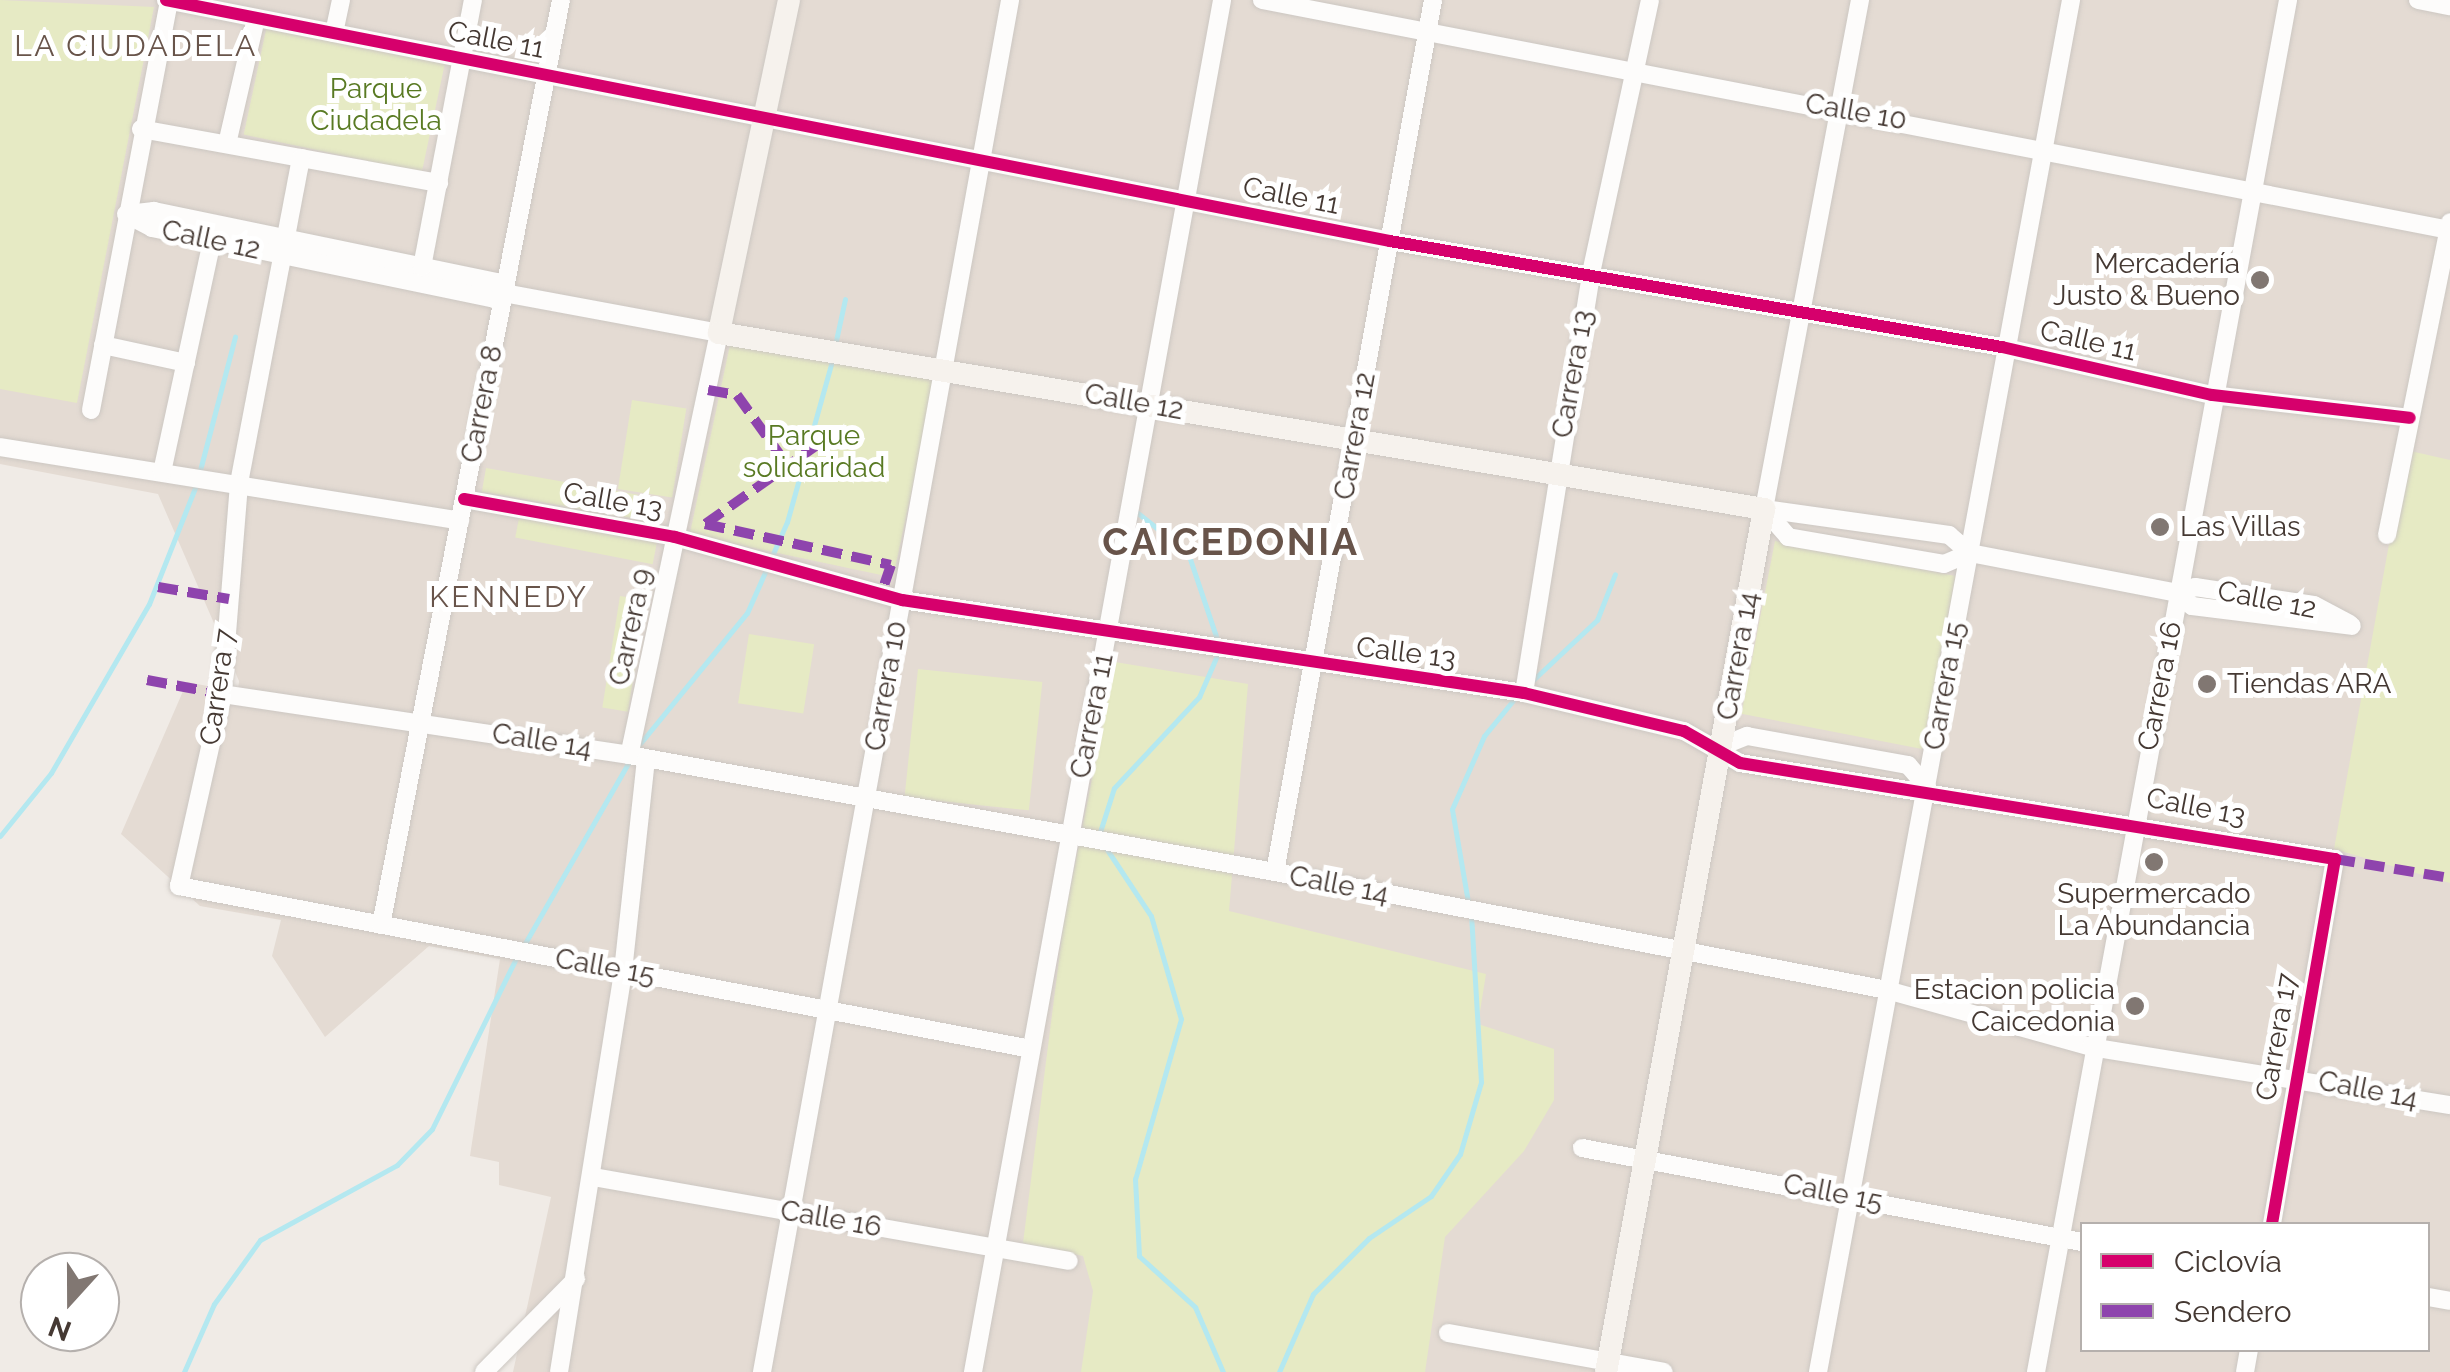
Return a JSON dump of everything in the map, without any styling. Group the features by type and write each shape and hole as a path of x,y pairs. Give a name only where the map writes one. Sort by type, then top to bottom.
{"main road":[{"name":"Carrera 9","path":"719,333 789,0"},
{"name":"Calle 12","path":"719,333 1764,508"},
{"name":"Carrera 14","path":"1607,1367 1687,956 1764,508"}],"street":[{"path":"91,410 168,0"},
{"name":"Calle 11","path":"168,0 1390,241 2002,347 2212,395 2410,418"},
{"path":"334,33 341,0"},
{"path":"422,266 473,0"},
{"name":"Carrera 8","path":"381,925 561,0"},
{"name":"Carrera 10","path":"762,1372 1010,0"},
{"name":"Carrera 11","path":"973,1372 1108,633 1182,200 1222,0"},
{"name":"Calle 10","path":"1262,0 2046,148 2252,194 2449,227"},
{"name":"Carrera 12","path":"1274,872 1315,667 1433,0"},
{"name":"Carrera 13","path":"1524,693 1555,474 1591,273 1650,0"},
{"name":"Carrera 14","path":"1764,508 1860,0"},
{"name":"Carrera 15","path":"1818,1372 1970,552 2002,347 2046,148 2071,0"},
{"name":"Carrera 16","path":"2036,1372 2091,1047 2288,0"},
{"path":"2418,0 2450,6"},
{"path":"228,144 256,18"},
{"path":"141,128 439,182"},
{"name":"Carrera 7","path":"179,886 222,694 239,484 301,158"},
{"name":"Calle 12","path":"126,214 212,240 422,266 497,282 504,293"},
{"name":"Calle 12","path":"126,214 284,247 494,299 504,293 719,333"},
{"path":"2387,536 2449,227"},
{"path":"162,472 212,240"},
{"name":"Carrera 9","path":"565,1371 623,972 638,757 675,537 719,333"},
{"path":"103,346 186,363"},
{"path":"0,447 460,521"},
{"name":"Calle 13","path":"464,499 675,537 902,600 1315,667 1524,693 1722,746 1740,763 1904,792 1926,787 2135,820 2336,860"},
{"name":"Calle 12","path":"1764,508 1788,537 1944,564 1970,552"},
{"name":"Calle 12","path":"1764,508 1949,535 1970,552 2177,594 2192,606 2352,626 2314,605 2195,586 2177,594"},
{"name":"Calle 14","path":"222,694 421,721 638,757 865,803 1274,872 1687,956 1887,990 2091,1047 2295,1076 2450,1105"},
{"name":"Calle 13","path":"1722,746 1747,736 1908,765 1926,787"},
{"name":"Carrera 17","path":"2272,1222 2336,860"},
{"name":"Calle 15","path":"179,886 623,972 828,1004 1031,1049"},
{"name":"Calle 15","path":"1582,1148 2080,1242"},
{"name":"Calle 16","path":"594,1177 1068,1261"},
{"path":"484,1372 576,1279"},
{"path":"1448,1333 1607,1367 1664,1372"}],"shaded area":[{"path":"0,0 2450,0 2450,1372 513,1372 551,1197 499,1185 499,1162 470,1156 500,959 429,946 325,1037 272,956 281,920 200,906 121,834 187,682 238,692 239,681 158,494 0,464"}],"green space":[{"path":"0,0 154,7 77,403 0,389"},
{"name":"Parque Ciudadela","path":"267,25 445,63 422,172 244,135"},
{"name":"Parque solidaridad","path":"734,326 937,369 893,578 690,534"},
{"path":"632,400 686,409 672,497 618,489"},
{"path":"2406,450 2450,460 2450,883 2334,849"},
{"path":"486,468 638,495 633,518 482,492"},
{"path":"520,513 657,540 653,564 515,538"},
{"path":"1775,541 1956,576 1922,749 1741,714"},
{"path":"620,596 646,600 628,712 602,708"},
{"path":"749,634 814,644 803,713 738,703"},
{"path":"1115,662 1248,684 1229,911 1486,974 1478,1024 1554,1049 1554,1100 1524,1151 1445,1237 1425,1372 1081,1372 1093,1291 1083,1256 1023,1243 1064,920"},
{"path":"918,669 1042,682 1029,810 905,797"}],"waterway":[{"path":"835,345 845,299"},
{"path":"199,474 235,337"},
{"path":"638,746 747,613 787,522 832,361"},
{"path":"0,836 51,773 149,604 196,485"},
{"path":"1134,510 1188,553 1218,642"},
{"path":"1533,680 1597,620 1615,574"},
{"path":"1099,835 1114,788 1199,697 1218,653"},
{"path":"1468,902 1452,809 1484,736 1515,698"},
{"path":"524,945 630,760"},
{"path":"1104,845 1151,916 1181,1019 1135,1179 1139,1256 1195,1307 1223,1372"},
{"path":"1279,1372 1313,1294 1369,1238 1431,1196 1460,1154 1481,1082 1471,913"},
{"path":"184,1372 214,1304 260,1240 397,1165 432,1129 518,954"}],"marked path":[{"path":"708,390 737,395 788,466"},
{"path":"820,443 705,524 891,565 881,594"},
{"path":"158,587 229,599"},
{"path":"147,680 222,694"},
{"path":"2335,859 2450,878"}],"cycle path":[{"path":"166,0 1390,241 2002,347 2212,395 2410,418"},
{"path":"464,499 675,537 902,600 1524,693 1684,731 1740,763 2335,859 2272,1222"}],"place":[{"name":"Mercadería Justo & Bueno","path":"2260,280"},
{"name":"Las Villas","path":"2160,527"},
{"name":"Tiendas ARA","path":"2207,684"},
{"name":"Supermercado La Abundancia","path":"2154,862"},
{"name":"Estacion policia Caicedonia","path":"2135,1006"}],"district":[{"name":"LA CIUDADELA","path":"136,46"},
{"name":"CAICEDONIA","path":"1231,542"},
{"name":"KENNEDY","path":"509,597"}]}
